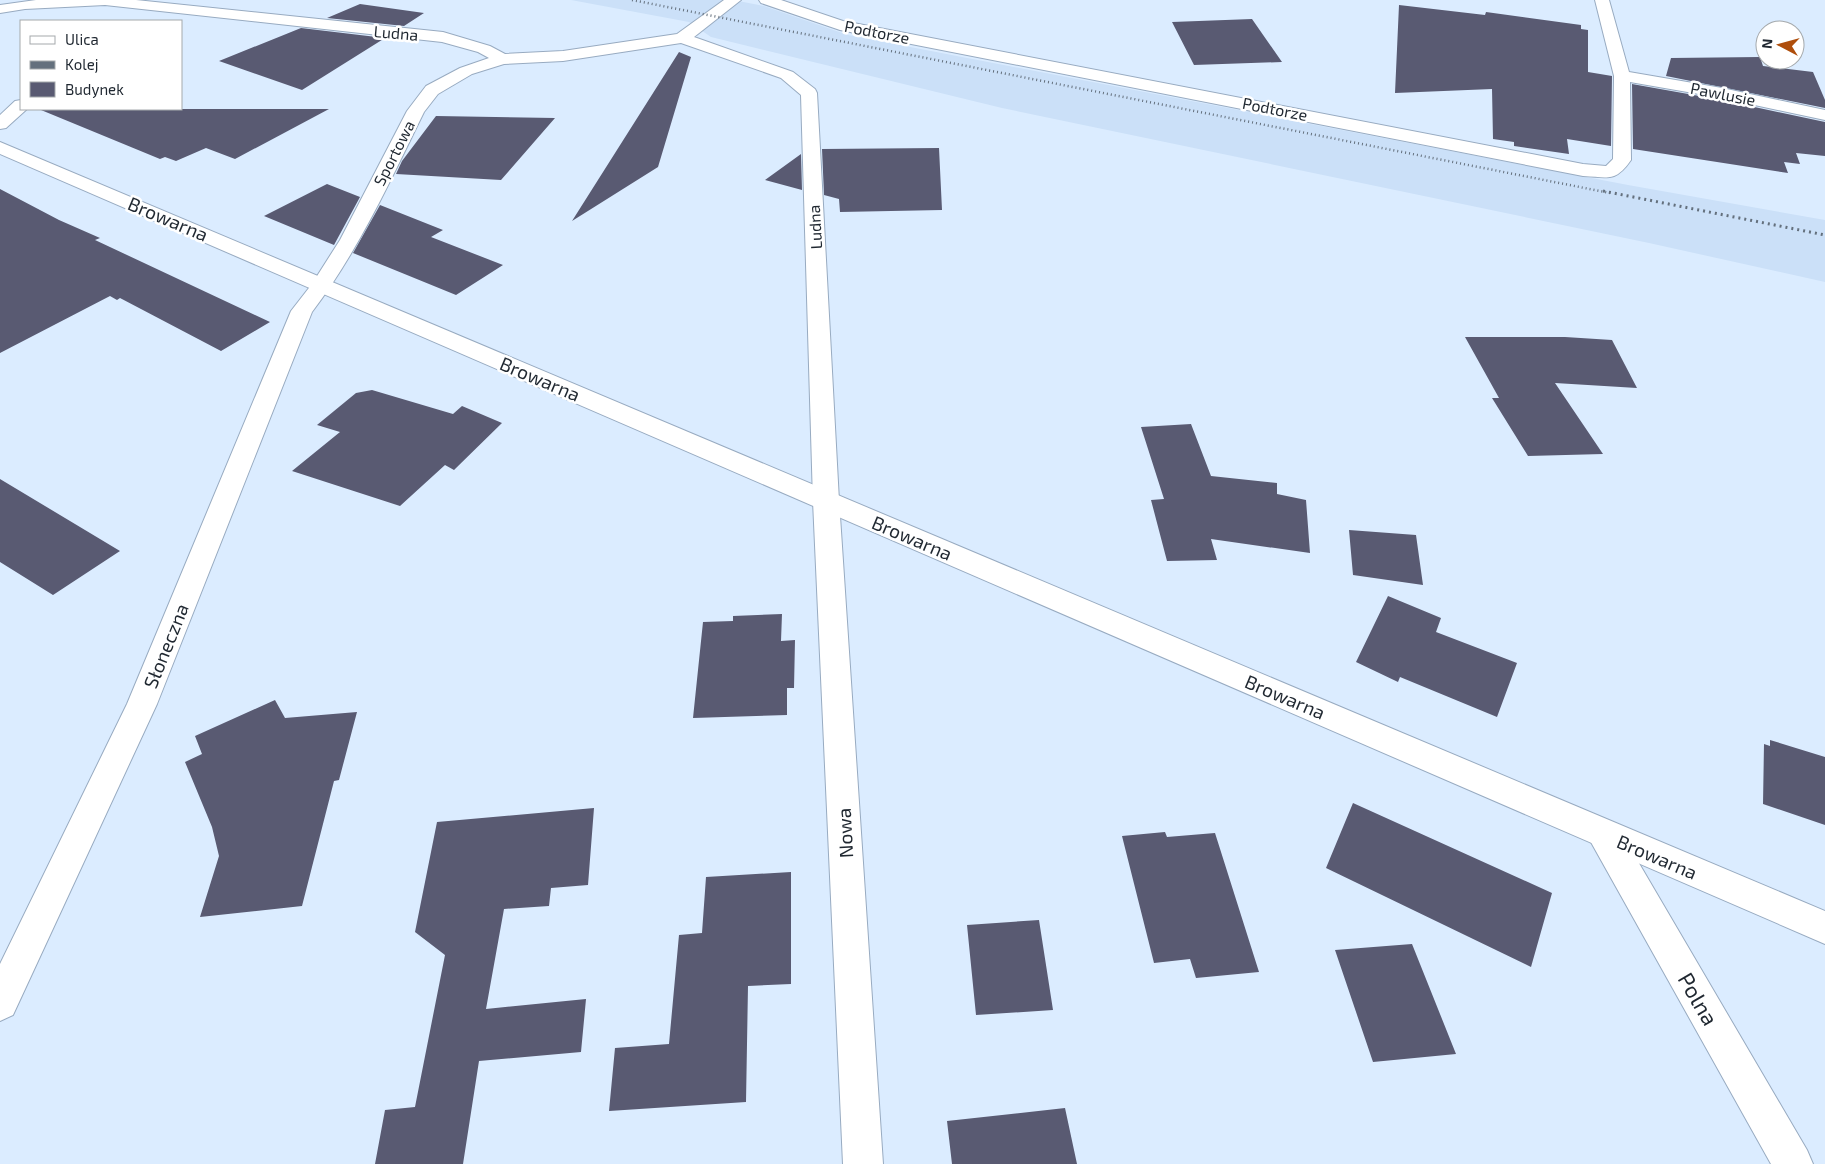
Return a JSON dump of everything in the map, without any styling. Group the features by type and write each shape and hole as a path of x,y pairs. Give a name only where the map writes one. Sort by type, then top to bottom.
{"street":[{"name":"Ludna","path":"0,9 25,5 105,1 364,30 443,36 484,49 502,58 563,56 682,38 734,0"},
{"name":"Podtorze","path":"766,0 840,25 1583,170 1611,172 1622,160 1622,76 1602,0"},
{"path":"94,14 105,1"},
{"name":"Ludna","path":"682,38 787,75 809,94 826,501"},
{"name":"Sportowa","path":"322,286 343,253 416,111 432,90 466,71 502,58"},
{"name":"Pawlusie","path":"1622,76 1722,93 1825,114"},
{"path":"0,124 20,106"},
{"name":"Browarna","path":"0,147 1825,928"},
{"name":"Słoneczna","path":"0,1003 142,704 302,311 322,286"},
{"name":"Nowa","path":"826,501 863,1164"},
{"name":"Polna","path":"1604,834 1792,1164"}],"shaded area":[{"path":"571,0 733,0 764,6 848,35 1628,185 1825,220 1825,282 1649,243 1002,108 711,37 689,22"}],"building":[{"path":"360,4 424,13 404,26 327,18"},
{"path":"1399,5 1485,15 1486,12 1581,25 1581,29 1588,30 1588,72 1612,76 1611,146 1567,139 1569,154 1514,146 1514,142 1493,139 1492,89 1395,93"},
{"path":"1252,19 1282,62 1194,65 1172,22"},
{"path":"301,28 385,38 302,90 219,61"},
{"path":"679,52 691,57 658,167 572,221"},
{"path":"1755,57 1755,70 1813,72 1825,100 1825,108 1666,76 1671,58"},
{"path":"1632,84 1722,100 1825,122 1825,156 1796,153 1800,164 1784,162 1788,173 1633,149"},
{"path":"329,109 235,159 206,148 176,161 165,157 160,159 41,110"},
{"path":"436,116 555,118 501,180 396,174 402,161"},
{"path":"939,148 942,210 840,212 839,199 824,195 822,149"},
{"path":"801,154 802,190 765,180"},
{"path":"327,184 360,197 334,245 264,216"},
{"path":"0,189 59,220 100,238 95,240 270,322 221,351 120,298 117,300 110,296 0,353"},
{"path":"380,205 443,230 431,237 503,265 456,295 353,253"},
{"path":"1465,337 1565,337 1612,340 1637,388 1555,383 1603,454 1528,456 1492,398 1499,398"},
{"path":"372,390 453,414 462,406 502,423 454,470 445,465 400,506 292,471 340,432 317,425 356,393"},
{"path":"1191,424 1211,476 1277,483 1277,494 1306,500 1310,553 1211,539 1217,560 1167,561 1151,500 1164,499 1141,427"},
{"path":"0,479 120,551 53,595 0,562"},
{"path":"1349,530 1416,535 1423,585 1353,575"},
{"path":"1388,596 1441,618 1436,632 1517,663 1497,717 1400,677 1398,682 1356,662"},
{"path":"782,614 781,641 795,640 794,688 787,688 787,715 693,718 703,622 733,621 733,616"},
{"path":"275,700 285,718 357,712 339,780 334,781 302,906 200,917 219,856 212,827 185,762 202,754 195,736"},
{"path":"1770,740 1825,757 1825,825 1763,804 1764,744 1770,746"},
{"path":"1353,803 1552,893 1531,967 1326,868"},
{"path":"594,808 588,885 551,888 549,906 504,909 486,1009 586,999 581,1052 479,1061 463,1164 375,1164 385,1110 415,1107 445,955 415,932 437,822"},
{"path":"1165,832 1167,837 1215,833 1259,972 1196,978 1190,959 1154,963 1122,836"},
{"path":"791,872 791,984 748,986 746,1102 609,1111 615,1048 669,1044 679,935 702,933 706,877"},
{"path":"1039,920 1053,1010 976,1015 967,925"},
{"path":"1412,944 1456,1054 1373,1062 1335,950"},
{"path":"1065,1108 1077,1164 952,1164 947,1121"}],"railway":[{"path":"632,0 1610,193"},
{"path":"1603,191 1825,235"}]}
